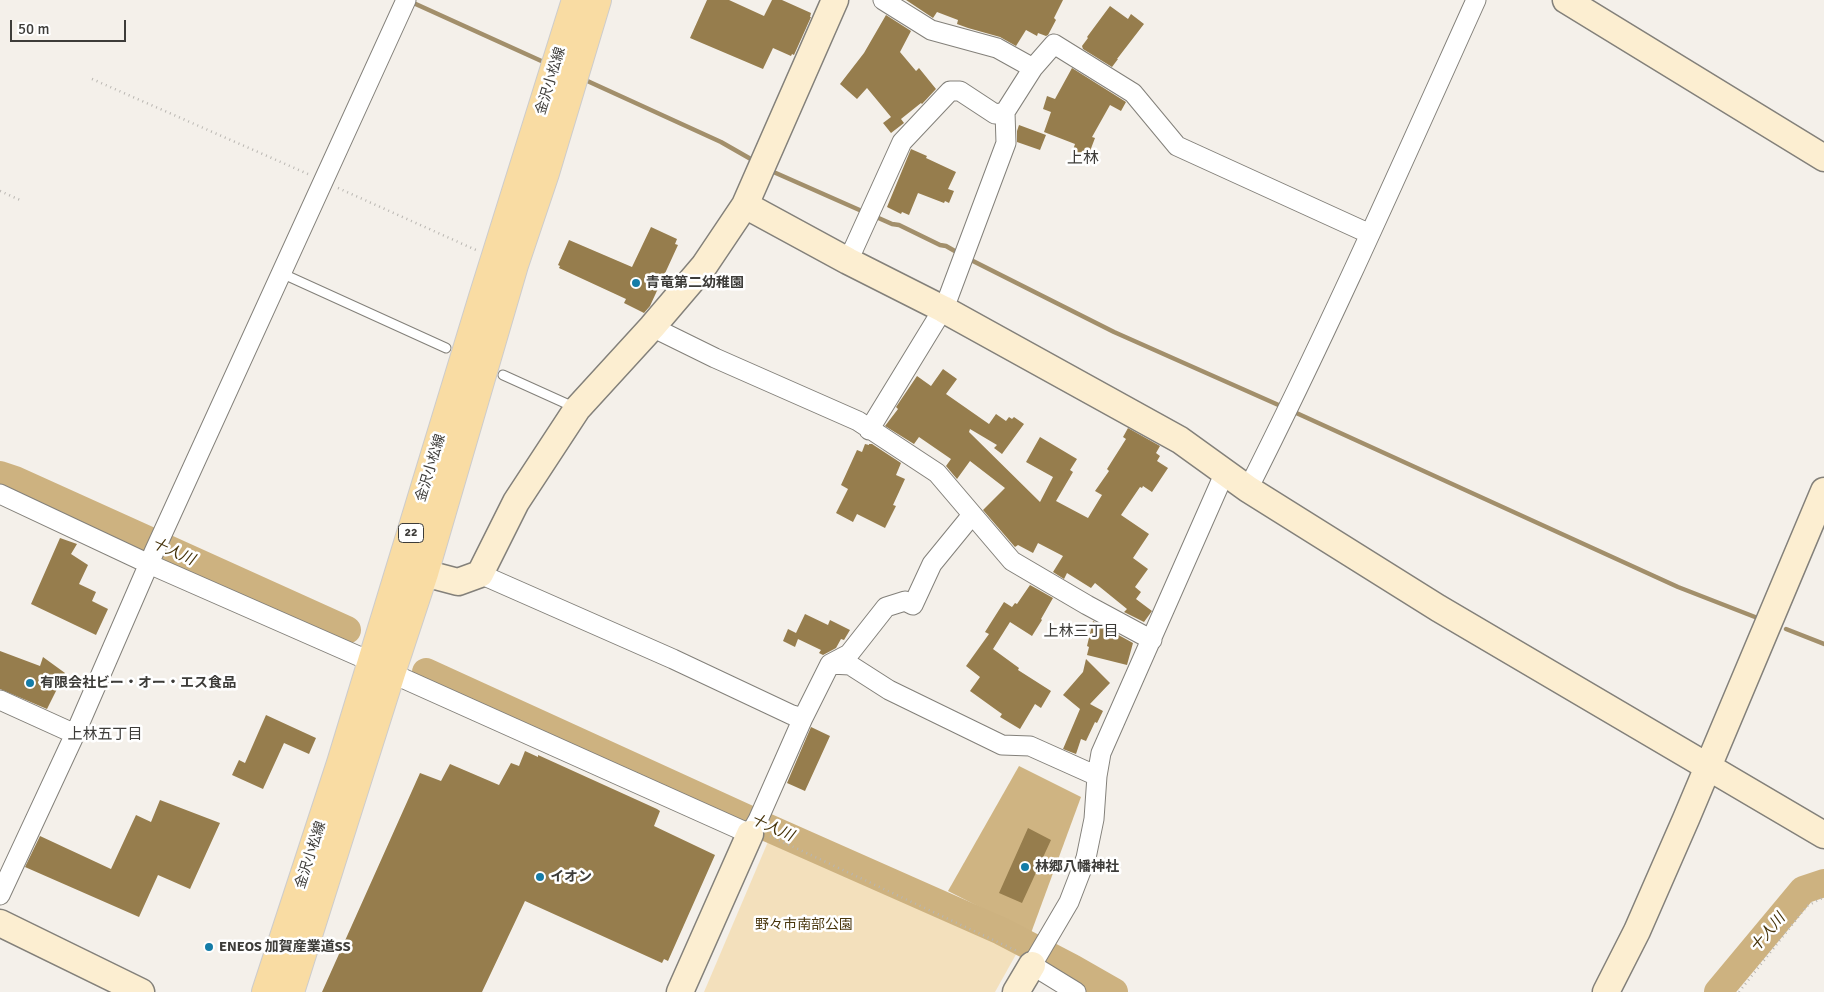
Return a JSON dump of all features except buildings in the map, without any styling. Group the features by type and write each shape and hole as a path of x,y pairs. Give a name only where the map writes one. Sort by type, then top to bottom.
{"main road":[{"name":"金沢小松線","path":"266,992 341,763 424,573 514,265 545,173 576,0"},
{"name":"金沢小松線","path":"290,992 483,297 565,69 597,0"}],"street":[{"path":"424,573 458,582 480,574 516,502 577,409 652,327 704,266 745,205 835,0"},
{"path":"883,0 931,30 997,48 1033,68"},
{"path":"1248,489 1290,405 1370,234 1476,0"},
{"path":"1566,0 1824,158"},
{"path":"0,895 75,734 155,551 405,2"},
{"path":"869,430 943,309 1006,143 1005,112 1033,68 1054,44 1133,93 1177,146 1370,234"},
{"path":"848,261 902,142 950,91 960,91 995,114 1005,112"},
{"path":"745,205 848,261 943,309 1180,440 1248,489 1438,608 1824,834"},
{"path":"652,327 715,358 858,421 937,473 972,516 1012,560 1087,605 1152,640"},
{"path":"1016,992 1070,902 1086,858 1094,819 1101,753 1225,472"},
{"path":"1606,992 1637,931 1824,491"},
{"path":"0,494 155,551 381,668 755,824"},
{"path":"680,992 803,718 830,664 849,654 886,607 905,601 913,605 932,564 972,516"},
{"path":"480,574 673,658 803,718"},
{"path":"830,664 850,665 889,690 1002,745 1030,746 1098,776"},
{"path":"0,700 75,734"},
{"path":"0,923 142,992"},
{"path":"1038,955 1076,992"}],"lane":[{"path":"281,273 446,348"},
{"path":"503,375 577,409"}],"path":[{"path":"92,79 476,250"},
{"path":"0,191 20,200"},
{"path":"755,824 1038,955"},
{"path":"1739,992 1807,906 1824,897"}],"green space":[{"name":"野々市南部公園","path":"770,837 1019,949 995,992 704,992"}],"shaded area":[{"path":"1019,766 1081,797 1031,933 948,891"}],"waterway":[{"path":"409,1 548,64"},
{"path":"583,79 721,142 756,162"},
{"path":"769,170 864,212"},
{"path":"874,216 899,225 960,254"},
{"path":"969,259 1114,332 1283,407"},
{"path":"1292,411 1678,587 1755,617"},
{"name":"十人川","path":"0,475 15,480 347,630"},
{"path":"1786,629 1824,644"},
{"name":"十人川","path":"426,672 748,819 1001,931 1114,992"},
{"name":"十人川","path":"1718,992 1803,890 1824,883"}],"place":[{"name":"青竜第二幼稚園","path":"636,283"},
{"name":"有限会社ビー・オー・エス食品","path":"30,683"},
{"name":"林郷八幡神社","path":"1025,867"},
{"name":"イオン","path":"540,877"},
{"name":"ENEOS 加賀産業道SS","path":"209,947"}],"district":[{"name":"上林","path":"1083,159"},
{"name":"上林三丁目","path":"1081,632"},
{"name":"上林五丁目","path":"105,735"}]}
